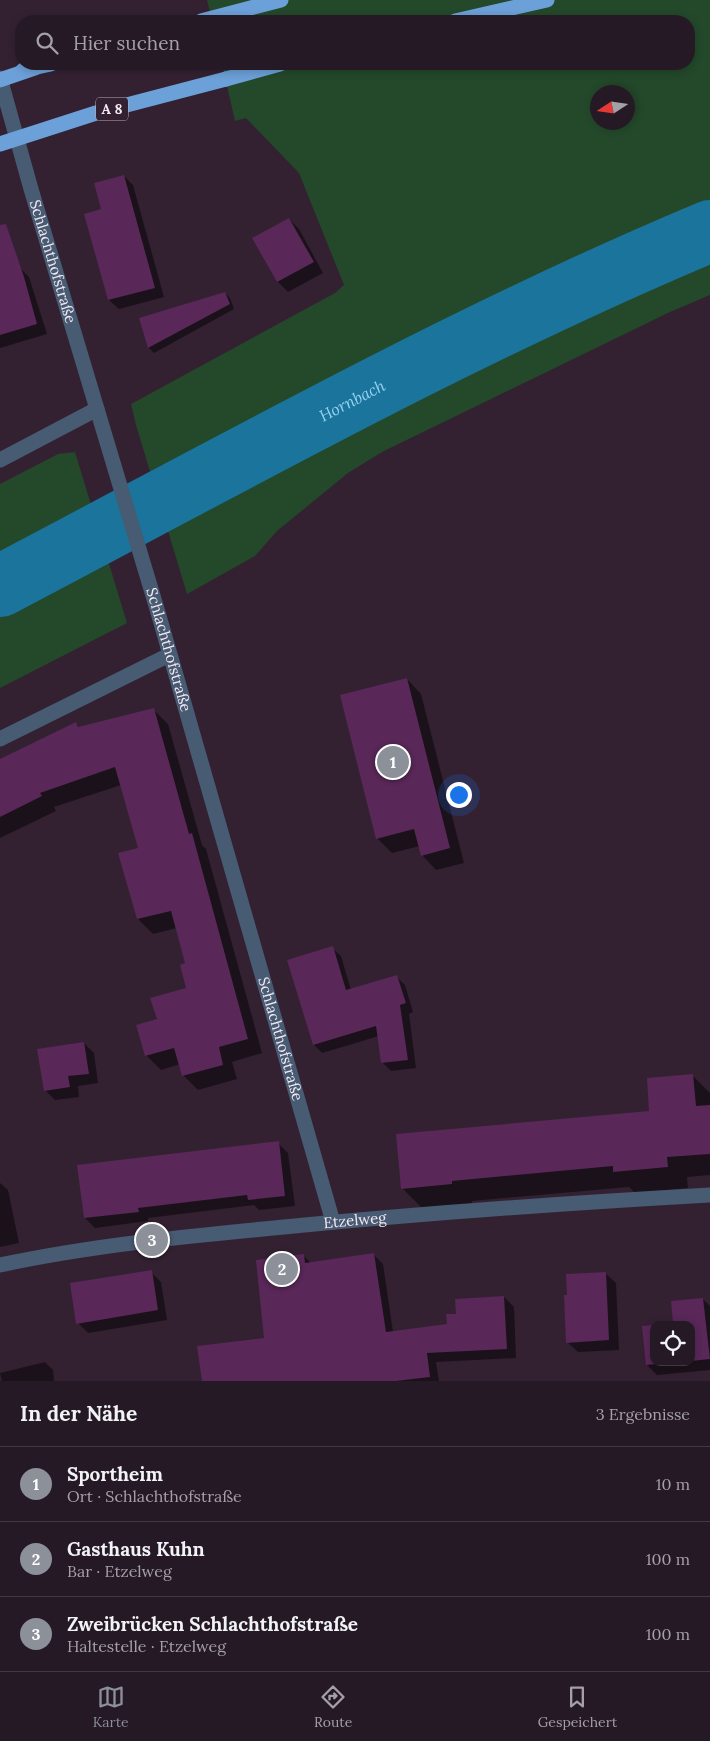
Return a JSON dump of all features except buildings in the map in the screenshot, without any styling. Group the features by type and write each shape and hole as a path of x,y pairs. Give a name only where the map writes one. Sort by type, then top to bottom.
{"highway":[{"path":"225,15 281,0"},
{"path":"481,15 547,0"},
{"path":"0,77 27,70"},
{"name":"A 8","path":"0,144 96,113 258,70"}],"street":[{"name":"Schlachthofstraße","path":"0,77 31,189 157,609 333,1222"},
{"path":"0,460 97,408"},
{"path":"0,739 170,655"},
{"name":"Etzelweg","path":"0,1265 56,1254 152,1240 333,1222 710,1195"}],"green space":[{"path":"207,0 710,0 710,295 670,312 382,452 348,473 277,531 255,556 187,594 131,404 335,293 344,285 299,173 246,118 235,121 223,70 695,70 695,15 211,15"},
{"path":"75,452 127,623 0,688 0,484 58,454"}],"waterway":[{"name":"Hornbach","path":"0,586 440,356 619,270 710,231"}],"place":[{"name":"Sportheim","path":"393,762"},
{"name":"Zweibrücken Schlachthofstraße","path":"152,1240"},
{"name":"Gasthaus Kuhn","path":"282,1269"}]}
